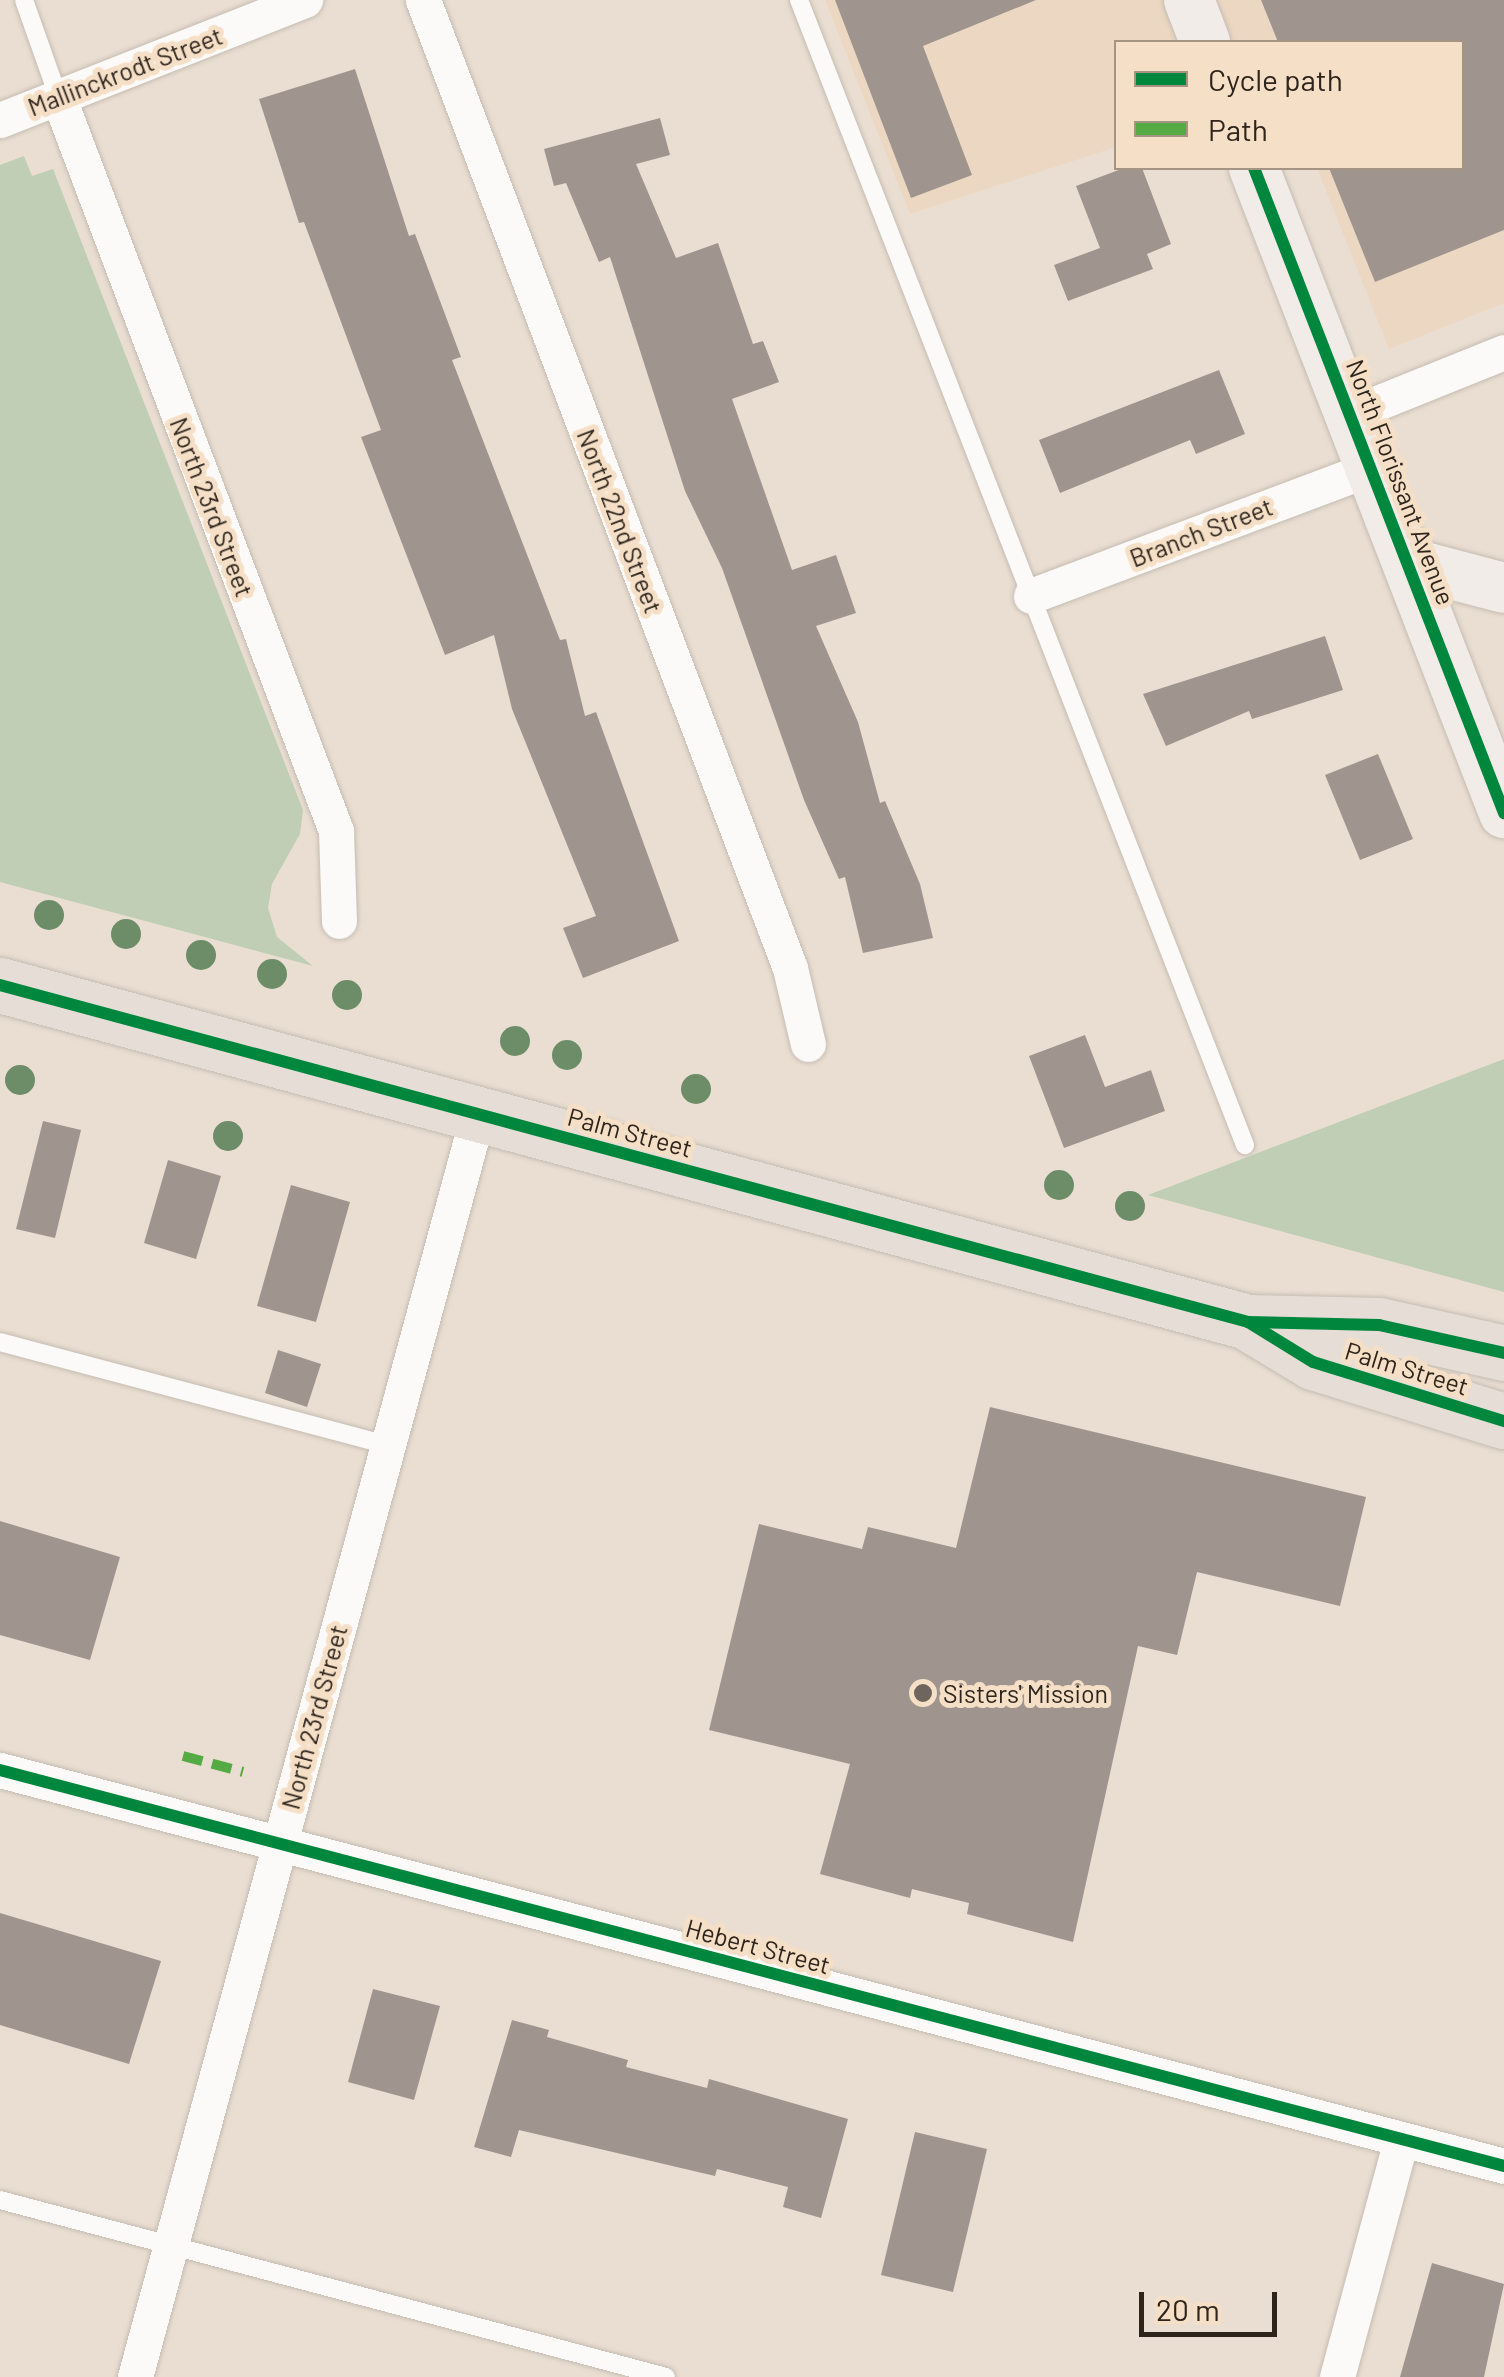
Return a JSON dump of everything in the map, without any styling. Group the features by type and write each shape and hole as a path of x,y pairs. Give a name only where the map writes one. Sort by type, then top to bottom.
{"main road":[{"path":"1188,0 1204,40"},
{"name":"North Florissant Avenue","path":"1255,170 1504,813"},
{"path":"1408,563 1504,588"},
{"name":"Palm Street","path":"0,985 1248,1322 1380,1325 1504,1353"},
{"name":"Palm Street","path":"1248,1322 1313,1362 1504,1421"}],"street":[{"name":"Mallinckrodt Street","path":"0,120 306,0"},
{"name":"North 22nd Street","path":"422,0 790,968 808,1044"},
{"name":"North 23rd Street","path":"58,96 336,832 339,922"},
{"path":"1350,414 1504,352"},
{"name":"Branch Street","path":"1031,596 1371,468"},
{"name":"North 23rd Street","path":"135,2377 478,1114"},
{"name":"Hebert Street","path":"0,1770 1504,2166"},
{"path":"1338,2377 1402,2139"}],"lane":[{"path":"24,0 58,96"},
{"path":"799,0 1245,1145"},
{"path":"0,1342 388,1445"},
{"path":"0,2200 666,2377"}],"shaded area":[{"path":"825,0 1504,0 1504,303 1389,349 1318,170 1464,170 1464,40 1114,40 1114,148 910,214"}],"green space":[{"path":"24,156 32,176 53,169 303,810 300,834 272,884 268,908 277,937 313,966 0,882 0,165"},
{"path":"1504,1059 1504,1292 1148,1195 1263,1151"}],"building":[{"path":"835,0 1036,0 923,46 972,175 911,198"},
{"path":"1261,0 1504,0 1504,230 1375,282 1330,170 1464,170 1464,40 1277,40"},
{"path":"355,69 409,236 415,234 461,357 452,360 560,640 566,639 585,716 596,712 679,941 583,978 563,928 596,916 512,709 494,635 445,655 361,437 381,430 304,222 299,223 259,99"},
{"path":"660,118 670,155 636,164 676,258 718,243 753,344 763,341 779,382 732,399 792,570 836,555 856,613 816,626 858,722 880,803 885,801 920,884 933,938 863,953 845,877 839,879 804,800 722,568 685,491 610,257 599,262 566,183 554,186 544,149"},
{"path":"1119,170 1143,170 1171,244 1147,254 1153,269 1068,301 1054,265 1100,248 1076,186"},
{"path":"1219,370 1245,434 1196,454 1190,440 1060,493 1039,440"},
{"path":"1325,636 1343,690 1252,719 1249,711 1166,746 1143,694"},
{"path":"1378,754 1413,839 1360,860 1325,775"},
{"path":"1085,1035 1105,1087 1151,1070 1165,1111 1064,1148 1029,1056"},
{"path":"43,1121 81,1130 55,1238 16,1229"},
{"path":"168,1160 221,1176 196,1259 144,1243"},
{"path":"291,1185 350,1202 316,1322 257,1306"},
{"path":"278,1350 321,1364 307,1407 265,1393"},
{"name":"Sisters' Mission","path":"990,1407 1366,1497 1340,1606 1197,1572 1177,1655 1138,1646 1073,1942 967,1914 969,1903 912,1889 910,1898 820,1874 850,1764 709,1730 759,1524 862,1549 868,1527 956,1548"},
{"path":"0,1521 120,1557 90,1660 0,1635"},
{"path":"0,1913 161,1961 129,2064 0,2025"},
{"path":"373,1989 440,2006 414,2100 348,2082"},
{"path":"512,2020 549,2030 547,2037 628,2060 626,2067 707,2088 709,2079 848,2119 821,2218 783,2207 788,2187 717,2169 715,2176 519,2130 511,2157 474,2147"},
{"path":"915,2132 987,2149 953,2292 881,2275"},
{"path":"1432,2263 1504,2284 1484,2377 1400,2377"}],"marked path":[{"path":"183,1756 243,1772"}],"cycle path":[{"path":"1255,170 1504,813"},
{"path":"0,985 1248,1322 1379,1325 1504,1353"},
{"path":"1248,1322 1313,1362 1504,1421"},
{"path":"0,1770 1504,2166"}],"place":[{"name":"Sisters' Mission","path":"923,1693"}]}
